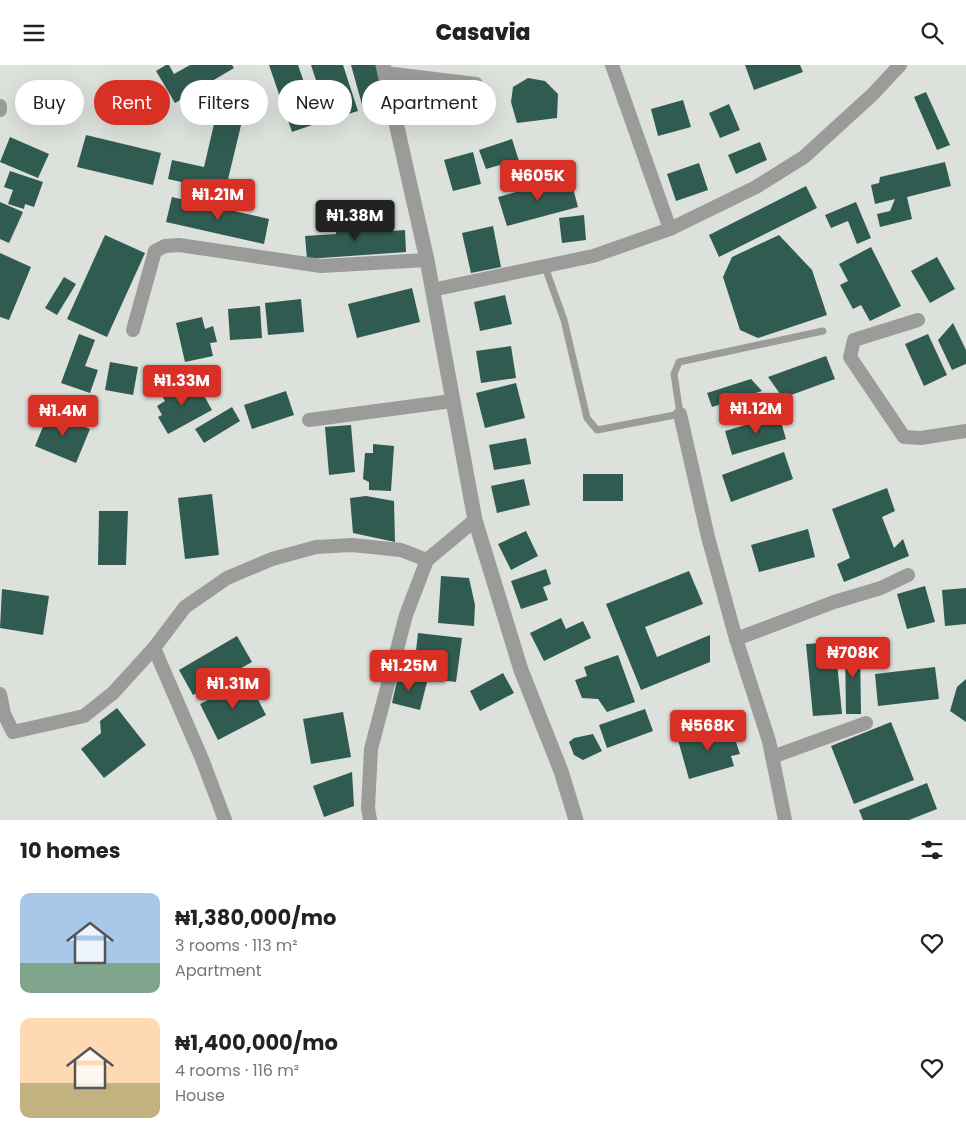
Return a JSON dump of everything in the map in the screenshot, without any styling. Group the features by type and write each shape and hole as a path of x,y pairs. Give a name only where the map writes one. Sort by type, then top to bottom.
{"street":[{"path":"612,65 670,229"},
{"path":"432,290 593,256 670,229 756,187 804,157 873,94 900,65"},
{"path":"451,80 384,69 427,259 475,520 521,670 561,771 576,820"},
{"path":"133,330 155,251 165,246 178,245 320,266 427,259"},
{"path":"918,320 854,341 850,357 904,437 921,438 966,431"},
{"path":"309,420 452,401"},
{"path":"680,414 708,537 736,639 772,757 785,820"},
{"path":"370,820 368,808 372,749 406,615 426,560 475,520"},
{"path":"0,738 13,732 84,716 113,693 154,648 185,607 227,578 272,559 316,547 352,545 401,550 426,560"},
{"path":"736,639 834,601 881,588 908,575"},
{"path":"154,648 202,759 225,820"},
{"path":"0,694 4,714 13,732"},
{"path":"772,757 866,723"}],"lane":[{"path":"545,267 564,320 587,418 597,430 680,414 674,374 679,363 823,331"}],"building":[{"path":"166,65 169,65 174,74 190,65 232,65 234,68 214,80 180,80 180,100 175,103 170,95 170,80 161,80 156,71"},
{"path":"269,65 298,65 303,80 278,80 278,91"},
{"path":"311,65 343,65 348,80 316,80"},
{"path":"351,65 379,65 383,80 362,80 362,104"},
{"path":"745,65 800,65 803,72 754,90"},
{"path":"528,78 545,81 558,94 557,118 517,123 511,102 513,87"},
{"path":"926,92 950,145 937,150 914,97"},
{"path":"352,93 358,111 352,113"},
{"path":"683,100 691,127 658,136 651,109"},
{"path":"729,104 740,130 720,138 709,113"},
{"path":"214,125 241,125 225,192 168,179 172,160 204,167"},
{"path":"290,125 312,125 292,132"},
{"path":"86,135 161,153 153,185 77,167"},
{"path":"10,137 49,154 38,178 0,162"},
{"path":"512,139 526,183 508,188 500,165 486,169 479,150"},
{"path":"760,142 767,160 736,174 728,155"},
{"path":"473,152 481,184 453,191 444,160"},
{"path":"945,162 951,186 907,197 912,219 880,227 877,214 890,211 895,199 875,204 871,185 879,183 880,177"},
{"path":"699,163 708,190 676,201 667,174"},
{"path":"10,171 43,182 34,207 25,204 24,209 8,204 13,190 4,187"},
{"path":"570,177 578,207 507,226 498,197"},
{"path":"806,186 817,208 719,257 709,235"},
{"path":"172,197 269,219 264,244 166,222"},
{"path":"0,202 23,212 9,243 0,239"},
{"path":"856,202 871,238 857,244 848,221 831,228 825,215"},
{"path":"584,215 586,240 562,243 559,218"},
{"path":"374,223 374,232 405,230 406,252 307,259 305,236 336,234 336,226"},
{"path":"493,226 501,267 471,273 462,233"},
{"path":"105,235 145,253 107,337 67,319"},
{"path":"779,235 812,270 827,315 758,338 740,330 723,277 732,257"},
{"path":"871,247 901,306 870,321 861,305 853,309 840,285 848,281 839,264"},
{"path":"0,253 31,267 9,320 0,317"},
{"path":"937,257 955,289 930,303 911,271"},
{"path":"64,277 76,284 57,315 45,308"},
{"path":"412,288 420,322 357,338 348,304"},
{"path":"505,295 512,324 480,331 474,302"},
{"path":"301,299 304,332 268,335 265,303"},
{"path":"260,306 262,338 230,340 228,309"},
{"path":"202,317 205,329 213,326 217,342 210,343 213,356 185,362 176,323"},
{"path":"953,323 966,350 966,364 952,370 938,340"},
{"path":"79,334 95,340 85,366 98,370 90,393 61,383"},
{"path":"928,334 947,375 924,386 905,344"},
{"path":"511,346 516,378 481,383 476,351"},
{"path":"826,356 835,379 783,398 768,377"},
{"path":"110,362 138,367 133,395 105,390"},
{"path":"751,379 762,391 712,407 707,393"},
{"path":"197,383 212,410 168,434 158,417 162,415 157,406 165,401 161,394 179,385 182,391"},
{"path":"516,383 525,418 485,428 476,393"},
{"path":"286,391 294,415 252,429 244,405"},
{"path":"232,407 240,421 204,443 195,429"},
{"path":"49,412 90,429 76,463 35,446"},
{"path":"779,415 786,439 732,455 725,431"},
{"path":"351,425 355,472 329,475 325,427"},
{"path":"526,438 531,464 494,470 489,445"},
{"path":"373,444 394,446 391,491 369,490 369,482 363,479 365,453 373,453"},
{"path":"784,452 793,479 731,502 722,475"},
{"path":"583,474 623,474 623,501 583,501"},
{"path":"524,479 530,505 497,513 491,486"},
{"path":"887,488 895,511 882,517 894,548 903,539 909,556 844,582 837,564 850,558 832,509"},
{"path":"212,494 219,555 185,559 178,498"},
{"path":"366,496 394,501 395,542 353,533 350,498"},
{"path":"99,511 128,511 126,565 98,565"},
{"path":"808,529 815,557 759,572 751,545"},
{"path":"526,531 538,556 511,570 498,544"},
{"path":"546,569 551,584 543,587 548,600 521,609 511,581"},
{"path":"689,571 703,604 645,627 657,657 710,635 710,662 641,690 606,604"},
{"path":"441,576 469,578 475,605 474,626 438,623"},
{"path":"925,586 935,622 907,629 897,594"},
{"path":"966,588 966,624 945,626 942,590"},
{"path":"2,589 49,596 43,635 0,628"},
{"path":"561,618 566,629 583,621 591,638 544,661 530,633"},
{"path":"418,633 462,638 456,682 413,677"},
{"path":"237,636 252,662 193,695 179,670"},
{"path":"835,642 842,714 813,716 806,644"},
{"path":"845,645 860,645 861,714 846,714"},
{"path":"618,655 635,702 607,712 598,699 582,698 575,680 587,676 584,667"},
{"path":"935,667 939,699 878,706 875,674"},
{"path":"503,673 514,693 480,711 470,691"},
{"path":"398,676 413,677 427,682 420,710 392,703"},
{"path":"966,679 966,722 950,711 957,687"},
{"path":"248,680 266,715 218,740 200,704"},
{"path":"117,708 146,745 104,778 81,749 101,733 100,721"},
{"path":"645,709 653,731 607,748 599,725"},
{"path":"343,712 351,757 311,764 303,719"},
{"path":"891,722 914,780 854,804 831,746"},
{"path":"726,726 730,740 735,739 740,754 731,756 734,766 689,779 678,740"},
{"path":"593,734 602,751 583,760 574,755 569,742 574,738"},
{"path":"352,772 354,806 324,817 313,786"},
{"path":"927,783 937,809 909,820 863,820 859,810"}]}
